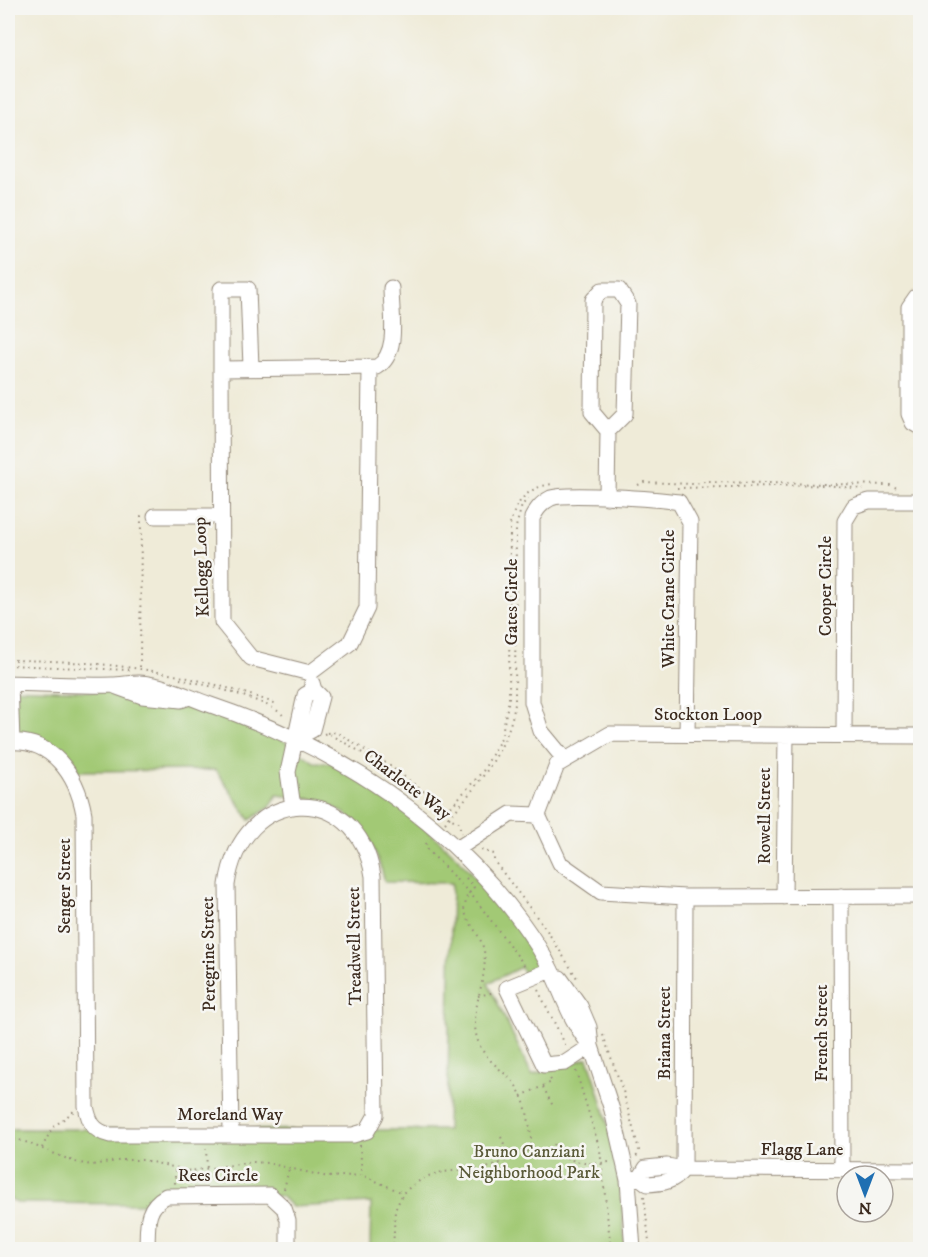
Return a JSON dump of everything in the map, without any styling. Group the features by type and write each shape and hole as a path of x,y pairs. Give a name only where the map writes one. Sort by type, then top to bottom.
{"street":[{"path":"221,369 251,367 370,369 384,363 391,352 392,288"},
{"name":"Kellogg Loop","path":"251,367 248,289 221,289 219,516 222,622 251,658 310,673"},
{"path":"607,497 608,431 592,412 593,300 602,291 619,291 628,304 625,414 608,431"},
{"path":"921,297 916,297 909,307 909,414 913,423 921,427"},
{"path":"297,738 312,730 321,697 314,690 310,673 350,643 367,609 370,369"},
{"name":"Gates Circle","path":"566,760 541,731 532,702 532,518 539,506 553,497 607,497"},
{"name":"White Crane Circle","path":"607,497 679,502 690,522 687,734"},
{"name":"Cooper Circle","path":"844,735 845,521 854,506 869,501 921,501"},
{"path":"155,516 219,516"},
{"name":"Charlotte Way","path":"9,683 112,685 140,683 168,688 297,738 346,764 403,802 436,839 457,849 484,876 520,921 551,970 578,1031 591,1046 634,1179 633,1250"},
{"name":"Senger Street","path":"9,683 10,742 24,742 52,754 65,765 80,793 84,814 86,1106 93,1127"},
{"name":"Charlotte Way","path":"112,685 142,696 181,700 190,698"},
{"path":"293,807 288,772 305,695 314,690"},
{"name":"Stockton Loop","path":"538,815 557,765 610,734 921,736"},
{"name":"Rowell Street","path":"784,897 786,735"},
{"name":"Treadwell Street","path":"293,807 315,808 339,818 352,827 370,855 373,876 376,1115 363,1132"},
{"name":"Peregrine Street","path":"231,1134 227,885 230,864 236,847 248,831 280,809 293,807"},
{"path":"457,849 512,814 538,815 560,863 601,892 685,897 921,896"},
{"name":"French Street","path":"841,896 842,1164"},
{"name":"Briana Street","path":"684,1169 685,897"},
{"path":"551,970 507,988 544,1065 565,1063 591,1046"},
{"name":"Moreland Way","path":"93,1127 110,1135 353,1135 363,1132"},
{"name":"Flagg Lane","path":"634,1179 646,1168 667,1166 684,1169 835,1169"},
{"name":"Flagg Lane","path":"895,1170 921,1170"},
{"name":"Rees Circle","path":"147,1250 150,1210 156,1201 175,1194 259,1194 279,1200 288,1220 288,1250"}],"path":[{"path":"644,488 633,488 644,482 694,484 705,482 816,482 890,485 900,489 842,489 826,486 656,488"},
{"path":"448,810 483,771 501,738 509,699 510,525 513,510 520,499 534,488 558,483"},
{"path":"436,839 449,818 496,759 512,722 515,704 518,517 522,505 532,494 548,488 560,488"},
{"path":"140,683 141,516 155,516"},
{"path":"327,733 336,732 386,763 448,810 449,818"},
{"path":"458,870 474,887 467,896 464,910 478,935 483,951 484,962 478,996 476,1031 480,1046 514,1083 521,1096 527,1112 532,1149"},
{"path":"478,996 507,988"},
{"path":"521,1096 552,1082 544,1065"},
{"path":"543,1087 553,1106"},
{"path":"42,1148 45,1137 62,1118 86,1106"},
{"path":"362,1175 363,1132"},
{"path":"205,1134 207,1170"},
{"path":"501,1137 510,1158"},
{"path":"8,1138 42,1148 75,1162 92,1165 124,1160 143,1160 175,1170 207,1170 253,1162 328,1177 362,1175 403,1193"},
{"path":"552,1151 555,1143"},
{"path":"393,1250 395,1210 403,1193 434,1173 485,1168 532,1149 552,1151 582,1162 609,1162"},
{"path":"279,1200 289,1169"},
{"path":"175,1170 175,1194"}],"green space":[{"name":"Bruno Canziani Neighborhood Park","path":"8,688 113,692 192,706 270,731 314,762 333,763 409,813 459,859 517,927 541,965 540,971 526,978 521,967 488,983 532,1075 588,1058 603,1105 614,1152 624,1224 625,1249 370,1249 371,1203 292,1207 281,1196 162,1190 143,1204 17,1203 8,1198 8,1129 447,1130 452,883 385,882 371,843 361,828 336,808 319,802 277,795 270,807 250,820 216,770 78,771 64,755 8,738"}]}
